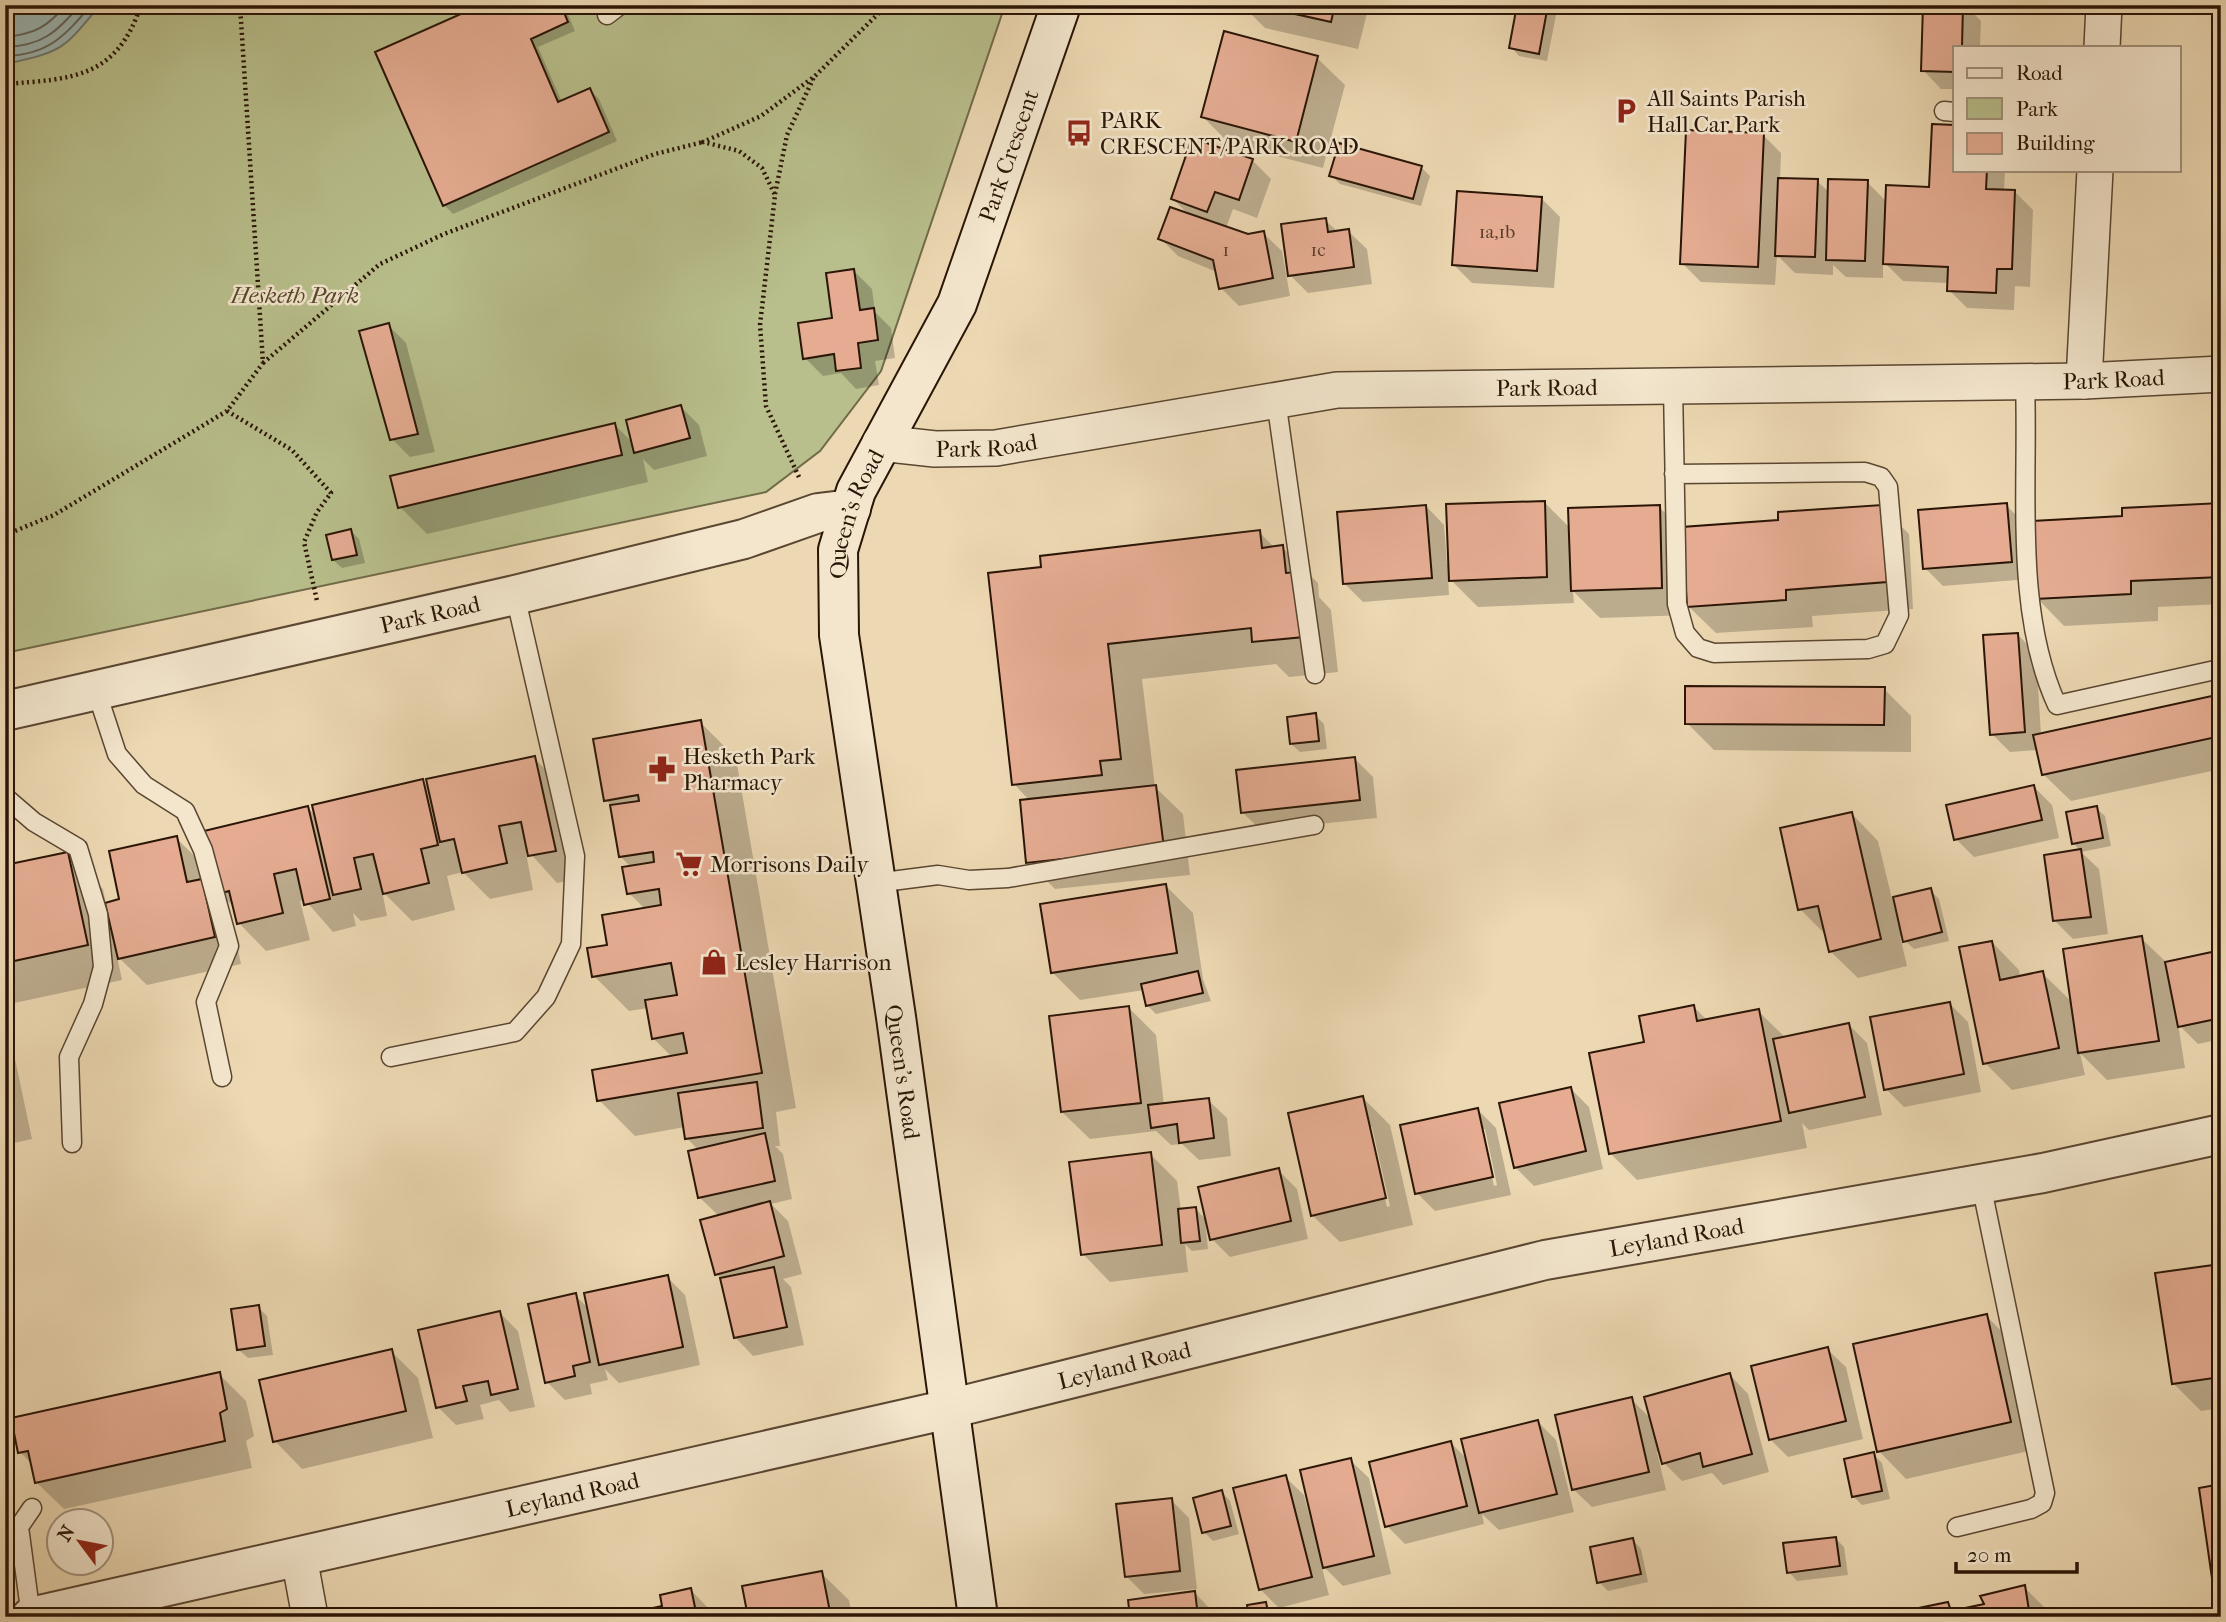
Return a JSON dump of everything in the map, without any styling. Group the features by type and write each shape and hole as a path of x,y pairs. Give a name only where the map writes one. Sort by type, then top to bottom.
{"street":[{"name":"Park Crescent","path":"957,304 1061,5"},
{"path":"2102,46 2104,5"},
{"path":"2084,381 2095,172"},
{"name":"Queen's Road","path":"957,304 856,491 834,511 838,550 839,635 978,1617"},
{"name":"Park Road","path":"880,443 935,449 996,449 1337,390 2084,381 2221,374"},
{"name":"Park Road","path":"5,710 516,595 744,539 834,511"},
{"name":"Leyland Road","path":"31,1617 949,1409 1545,1260 1981,1184 2221,1134"},
{"path":"299,1558 310,1617"}],"lane":[{"path":"2025,382 2027,436 2023,544 2043,674 2057,705 2215,670"},
{"path":"1673,386 1674,474 1677,604 1685,633 1698,648 1714,653 1868,649 1885,644 1899,615 1888,487 1881,477 1865,472 1674,474"},
{"path":"1276,400 1315,674"},
{"path":"391,1057 515,1031 546,997 571,944 575,856 516,595"},
{"path":"96,690 117,754 144,785 185,811 203,850 229,946 206,1002 222,1077"},
{"path":"5,797 34,822 78,848 98,914 103,967 93,1004 69,1057 72,1143"},
{"path":"876,883 938,875 969,880 1009,878 1314,825"},
{"path":"1957,1527 2031,1509 2042,1503 2045,1493 1981,1184"},
{"path":"31,1617 19,1527 32,1508"}],"path":[{"path":"5,84 51,80 103,65 129,37 141,5"},
{"path":"240,5 263,363"},
{"path":"5,535 54,515 228,411 263,363 380,264 469,224 655,154 703,142 761,116 815,76 887,5"},
{"path":"815,76 787,135 775,195 760,325 766,406 794,470 834,511"},
{"path":"703,142 740,151 762,168 775,195"},
{"path":"228,411 292,450 331,493 317,512 304,542 325,638"}],"green space":[{"name":"Hesketh Park","path":"5,5 1005,5 881,371 820,451 766,492 5,653"}],"water":[{"path":"5,5 100,5 71,39 62,45 42,55 5,63"}],"building":[{"path":"481,5 561,5 568,22 531,39 558,102 590,88 609,132 443,206 375,52"},
{"path":"1255,5 1335,5 1331,22"},
{"path":"1517,5 1548,5 1539,54 1509,48"},
{"path":"1923,5 1963,5 1962,46 1953,46 1953,72 1921,71"},
{"path":"1224,31 1318,56 1296,142 1201,117"},
{"path":"1932,124 1953,125 1953,172 1987,172 1986,189 2015,190 2012,269 1997,269 1996,293 1947,291 1948,267 1883,264 1886,185 1929,187"},
{"path":"1686,130 1764,133 1758,267 1680,264"},
{"path":"1192,138 1253,159 1239,200 1215,192 1207,212 1171,199"},
{"path":"1339,143 1422,166 1413,199 1329,176"},
{"path":"1778,178 1818,179 1815,257 1775,256"},
{"path":"1828,179 1868,180 1865,261 1826,260"},
{"path":"1457,191 1542,197 1537,271 1452,265"},
{"path":"1170,207 1248,234 1264,231 1273,278 1219,289 1213,260 1158,239"},
{"path":"1326,218 1328,232 1349,229 1354,267 1288,276 1281,224"},
{"path":"854,269 860,310 874,308 878,340 858,343 861,368 836,371 834,354 803,359 798,323 832,318 826,273"},
{"path":"389,323 418,434 390,440 359,331"},
{"path":"681,405 690,438 634,453 626,420"},
{"path":"615,423 622,455 398,508 390,476"},
{"path":"1545,501 1547,577 1449,581 1446,504"},
{"path":"2007,503 2012,562 1923,569 1918,510"},
{"path":"2221,503 2221,577 2131,581 2131,594 2035,599 2031,521 2122,516 2122,508"},
{"path":"1426,505 1432,578 1343,584 1337,512"},
{"path":"1660,505 1662,588 1571,591 1568,508"},
{"path":"1882,505 1887,582 1786,590 1786,600 1687,607 1682,527 1778,520 1778,512"},
{"path":"351,529 357,555 332,560 326,535"},
{"path":"1260,530 1262,548 1283,545 1286,573 1297,572 1304,637 1252,642 1251,628 1108,644 1121,759 1100,761 1102,775 1012,785 988,573 1041,567 1040,556"},
{"path":"2018,633 2025,732 1990,735 1983,635"},
{"path":"1685,686 1885,687 1884,725 1685,724"},
{"path":"2221,694 2221,736 2042,775 2033,735"},
{"path":"1316,713 1319,741 1290,744 1287,717"},
{"path":"701,720 762,1073 597,1101 592,1070 687,1053 683,1033 652,1039 645,1000 677,995 671,963 592,977 587,948 607,945 602,915 661,905 659,889 627,894 622,867 654,862 653,852 619,857 610,805 639,801 638,795 604,801 593,739"},
{"path":"535,756 556,851 528,856 521,822 499,826 507,863 462,873 454,839 440,842 426,779"},
{"path":"1355,757 1360,800 1241,813 1236,770"},
{"path":"423,779 438,845 421,849 429,883 383,894 373,854 354,858 361,889 333,895 312,805"},
{"path":"1156,785 1164,848 1026,863 1020,800"},
{"path":"2034,785 2042,820 1954,840 1946,805"},
{"path":"308,806 330,899 304,905 296,869 274,874 283,913 237,924 229,891 218,894 204,831"},
{"path":"2097,806 2103,838 2072,844 2066,812"},
{"path":"1852,812 1881,939 1829,952 1818,906 1798,910 1780,828"},
{"path":"177,836 187,882 202,879 215,937 118,959 105,903 119,899 109,851"},
{"path":"2081,849 2091,917 2053,921 2044,855"},
{"path":"68,852 88,945 5,963 5,865"},
{"path":"1166,884 1177,953 1051,973 1040,904"},
{"path":"1931,888 1942,932 1903,942 1893,897"},
{"path":"2142,936 2159,1041 2078,1053 2063,949"},
{"path":"1992,941 2000,980 2043,971 2059,1048 1983,1064 1959,947"},
{"path":"2221,950 2221,1018 2178,1027 2165,962"},
{"path":"1198,971 1203,993 1146,1006 1141,984"},
{"path":"1950,1002 1964,1074 1884,1090 1870,1017"},
{"path":"1694,1005 1697,1021 1759,1009 1781,1121 1609,1154 1589,1053 1644,1042 1639,1016"},
{"path":"1129,1006 1141,1103 1061,1112 1049,1016"},
{"path":"1849,1023 1865,1097 1789,1113 1773,1039"},
{"path":"757,1082 763,1128 685,1139 678,1093"},
{"path":"1571,1087 1586,1151 1514,1168 1499,1103"},
{"path":"1363,1096 1386,1198 1311,1216 1288,1113"},
{"path":"1209,1098 1214,1138 1179,1143 1177,1124 1151,1128 1148,1105"},
{"path":"1478,1108 1493,1177 1415,1194 1400,1125"},
{"path":"765,1133 775,1181 698,1198 688,1151"},
{"path":"1151,1152 1162,1245 1081,1255 1069,1162"},
{"path":"1279,1168 1291,1221 1210,1240 1198,1187"},
{"path":"770,1201 784,1256 715,1275 700,1220"},
{"path":"1196,1207 1200,1241 1181,1243 1178,1209"},
{"path":"2221,1264 2221,1377 2172,1384 2155,1273"},
{"path":"774,1267 787,1327 734,1338 720,1278"},
{"path":"668,1275 683,1347 599,1365 584,1293"},
{"path":"576,1293 590,1362 573,1366 575,1376 545,1383 528,1304"},
{"path":"259,1305 265,1346 237,1350 231,1309"},
{"path":"500,1311 518,1389 491,1395 488,1381 463,1386 467,1401 436,1408 418,1330"},
{"path":"1987,1314 2011,1422 1877,1452 1853,1344"},
{"path":"1828,1347 1846,1421 1769,1440 1751,1366"},
{"path":"392,1349 406,1411 273,1442 259,1380"},
{"path":"220,1372 227,1409 220,1413 225,1441 35,1483 28,1451 18,1453 11,1418"},
{"path":"1730,1373 1752,1454 1703,1467 1700,1453 1662,1464 1644,1397"},
{"path":"1632,1397 1649,1472 1572,1490 1555,1415"},
{"path":"1538,1420 1557,1494 1479,1513 1461,1439"},
{"path":"1451,1441 1467,1506 1385,1527 1369,1462"},
{"path":"1874,1452 1882,1491 1852,1497 1844,1459"},
{"path":"1351,1458 1374,1556 1323,1568 1300,1470"},
{"path":"1286,1475 1312,1577 1259,1590 1233,1488"},
{"path":"2221,1484 2221,1599 2215,1599 2199,1488"},
{"path":"1222,1490 1231,1526 1202,1533 1193,1498"},
{"path":"1172,1498 1180,1571 1125,1577 1116,1504"},
{"path":"1836,1537 1840,1566 1787,1573 1783,1543"},
{"path":"1633,1538 1641,1574 1597,1583 1590,1547"},
{"path":"822,1571 831,1617 748,1617 742,1586"},
{"path":"2025,1585 2030,1617 1906,1617 1904,1611 1948,1602 1951,1611 1984,1604 1980,1596"},
{"path":"691,1588 697,1617 625,1617 625,1614 662,1606 660,1595"},
{"path":"1195,1591 1198,1617 1130,1617 1128,1600"},
{"path":"1266,1602 1269,1617 1249,1617 1247,1605"}],"place":[{"name":"All Saints Parish Hall Car Park","path":"1626,111"},
{"name":"PARK CRESCENT/PARK ROAD","path":"1079,133"},
{"name":"Hesketh Park Pharmacy","path":"662,769"},
{"name":"Morrisons Daily","path":"689,864"},
{"name":"Lesley Harrison","path":"714,962"}]}
